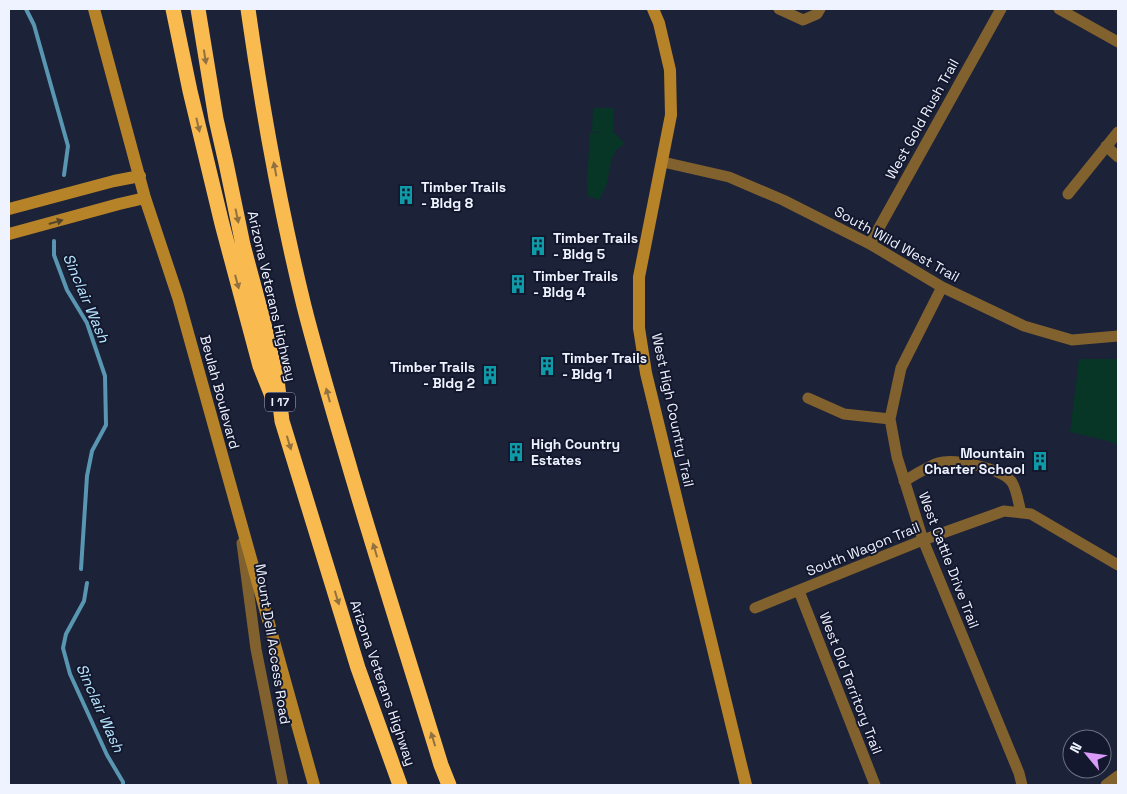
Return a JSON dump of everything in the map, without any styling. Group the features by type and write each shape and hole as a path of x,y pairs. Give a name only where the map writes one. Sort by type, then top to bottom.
{"highway":[{"path":"173,9 190,91 229,253 260,366 282,421"},
{"name":"Arizona Veterans Highway","path":"198,9 216,119 243,245 263,320 276,380 282,421 358,668 400,785"},
{"name":"Arizona Veterans Highway","path":"248,9 258,76 287,232 304,308 366,523 449,785"}],"street":[{"name":"Beulah Boulevard","path":"94,9 145,198 178,297 314,785"},
{"name":"West High Country Trail","path":"652,9 659,23 670,70 671,115 640,277 639,328 646,373 746,785"},
{"path":"779,9 803,20 817,14 820,9"},
{"name":"West Gold Rush Trail","path":"870,244 1001,9"},
{"path":"1059,9 1118,42"},
{"path":"1068,194 1118,132"},
{"path":"1106,146 1118,157"},
{"name":"South Wild West Trail","path":"662,162 729,177 783,200 870,244 942,287 1024,326 1072,340 1118,336"},
{"path":"9,210 114,181 140,176"},
{"path":"9,234 145,198"},
{"name":"West Cattle Drive Trail","path":"942,287 901,368 890,419 897,457 923,540 1019,773 1022,785"},
{"path":"808,398 844,414 890,419"},
{"path":"904,481 938,463 953,462 974,465 1000,472 1012,482 1022,513"},
{"name":"Mount Dell Access Road","path":"236,506 256,649 284,785"},
{"name":"South Wagon Trail","path":"754,608 923,540 1004,511 1031,514 1118,565"},
{"name":"West Old Territory Trail","path":"799,591 874,785"},
{"path":"1106,785 1118,776"}],"green space":[{"path":"593,108 614,108 613,133 625,144 620,146 614,154 607,184 599,200 588,196 590,133 607,133 592,132"},
{"path":"1079,359 1118,359 1118,445 1070,432"}],"waterway":[{"name":"Sinclair Wash","path":"26,9 34,25 68,146 64,175"},
{"name":"Sinclair Wash","path":"54,241 54,255 67,290 87,323 105,376 106,425 92,451 87,476 81,569"},
{"name":"Sinclair Wash","path":"87,583 84,601 66,634 63,648 70,674 107,755 123,785"}],"place":[{"name":"Timber Trails - Bldg 8","path":"406,195"},
{"name":"Timber Trails - Bldg 5","path":"538,246"},
{"name":"Timber Trails - Bldg 4","path":"518,284"},
{"name":"Timber Trails - Bldg 1","path":"547,366"},
{"name":"Timber Trails - Bldg 2","path":"490,375"},
{"name":"High Country Estates","path":"516,452"},
{"name":"Mountain Charter School","path":"1040,461"}]}
